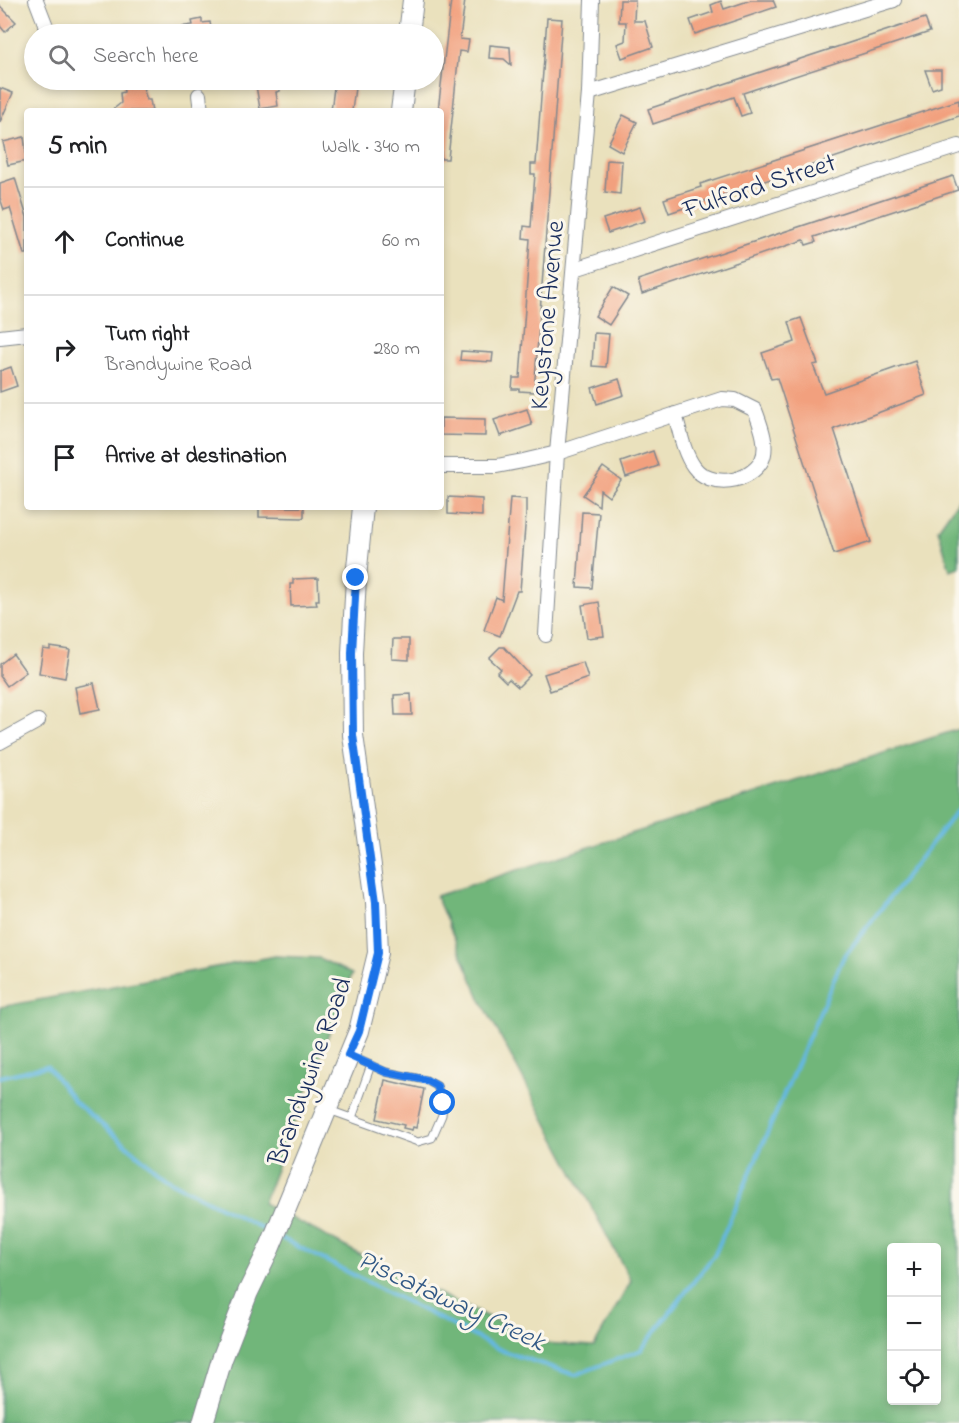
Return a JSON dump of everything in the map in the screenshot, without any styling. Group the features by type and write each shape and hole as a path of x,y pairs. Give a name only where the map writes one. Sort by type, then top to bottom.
{"main road":[{"path":"410,24 413,0"},
{"path":"401,108 404,90"},
{"name":"Brandywine Road","path":"203,1423 222,1359 248,1292 270,1247 359,1031 378,953 376,902 353,735 352,653 363,510"}],"street":[{"path":"36,0 45,24"},
{"name":"Keystone Avenue","path":"546,635 557,453 589,93 592,0"},
{"path":"589,93 894,0"},
{"path":"199,95 201,108"},
{"name":"Fulford Street","path":"574,269 959,146"},
{"path":"1,334 24,334"},
{"path":"444,466 497,466 557,453 675,414 722,399 735,400 755,410 764,436 763,459 752,473 733,480 710,480 694,468 684,446 675,414"},
{"path":"0,742 38,721"}],"lane":[{"path":"326,1109 418,1142 432,1138 442,1115 443,1103 437,1086 426,1080 386,1072 348,1055"},
{"path":"352,1118 371,1065"}],"green space":[{"path":"959,499 959,567 950,570 938,529"},
{"path":"959,729 959,1423 0,1423 0,1007 275,956 319,958 352,974 263,1203 393,1272 543,1343 594,1346 631,1281 481,1000 436,896"}],"building":[{"path":"451,0 465,0 460,39 469,40 467,52 459,51 448,159 444,159 444,108 438,108 440,90 444,90 444,60"},
{"path":"620,0 635,0 634,21 645,21 653,47 622,58 617,44 625,41 626,22 619,22"},
{"path":"751,0 773,0 776,7 695,34 690,20 713,12 711,5 721,1 724,9"},
{"path":"0,6 16,22 5,32 0,26"},
{"path":"547,18 562,19 534,392 512,389 513,378 520,378 530,239 523,238 524,226 531,227 535,174 531,174 531,164 536,164"},
{"path":"925,18 930,32 743,93 750,113 741,116 734,97 653,124 648,109"},
{"path":"202,19 202,23 210,22 210,24 193,24 192,21"},
{"path":"490,45 510,47 511,65 504,59 489,58"},
{"path":"925,70 941,70 941,86 932,89"},
{"path":"0,88 13,93 0,122"},
{"path":"124,90 144,90 151,108 115,108 121,103 120,93"},
{"path":"257,90 280,90 276,92 278,106 260,108"},
{"path":"334,90 355,90 352,108 331,108"},
{"path":"959,100 959,116 669,213 664,199 701,187 700,184"},
{"path":"623,115 637,122 622,152 608,144"},
{"path":"24,137 24,162 8,165 3,142"},
{"path":"607,160 622,161 620,194 605,192"},
{"path":"953,176 958,190 814,237 816,242 806,245 804,240 642,294 638,280"},
{"path":"15,178 24,207 24,254 10,208 4,210 0,198 0,183"},
{"path":"640,207 645,221 608,233 603,219"},
{"path":"613,287 628,296 609,325 595,316"},
{"path":"801,318 818,364 813,365 824,393 915,361 926,395 834,429 871,542 834,554 777,378 771,379 762,353 795,342 789,322"},
{"path":"594,333 609,334 606,367 592,366"},
{"path":"461,351 493,353 492,362 460,360"},
{"path":"11,367 17,386 0,392 0,371"},
{"path":"619,379 624,395 597,404 592,388"},
{"path":"527,409 532,425 500,436 494,420"},
{"path":"444,418 485,419 485,436 444,435"},
{"path":"653,451 658,466 626,477 621,462"},
{"path":"603,467 621,480 609,497 600,490 599,506 583,495"},
{"path":"448,497 482,499 482,516 448,514"},
{"path":"510,498 526,499 526,514 520,591 517,591 500,636 484,630 496,597 502,600"},
{"path":"259,510 304,510 302,518 259,517"},
{"path":"582,512 599,513 592,588 577,587"},
{"path":"318,578 319,600 316,600 317,605 291,606 290,584 293,584 293,579"},
{"path":"599,602 604,636 587,638 582,605"},
{"path":"393,639 409,639 409,660 392,659"},
{"path":"50,647 70,650 65,678 39,673 43,649 50,650"},
{"path":"500,647 504,647 530,675 518,687 509,679 506,682 497,673 501,669 489,658"},
{"path":"13,654 26,672 7,686 0,676 0,664"},
{"path":"583,662 588,678 550,691 544,674"},
{"path":"94,683 100,709 80,713 75,687"},
{"path":"411,694 412,715 395,715 394,695"},
{"path":"385,1080 424,1089 416,1128 413,1127 412,1130 403,1128 404,1125 377,1119"}],"waterway":[{"name":"Piscataway Creek","path":"281,1238 503,1351 575,1375 641,1350 715,1254 843,958 959,808"},
{"name":"Piscataway Creek","path":"0,1077 47,1066 75,1102 168,1180 269,1232"}],"route":[{"path":"356,578 352,653 353,735 376,902 378,953 359,1031 348,1055 386,1072 426,1080 437,1086 443,1103"}]}
